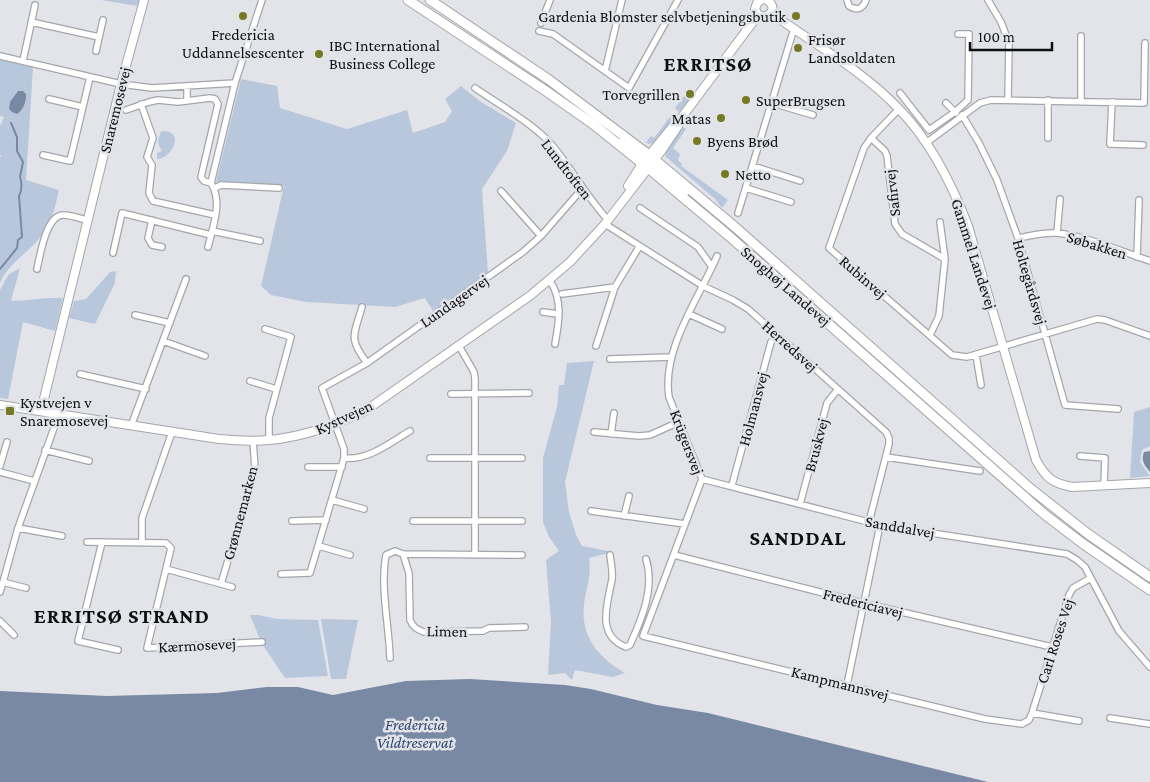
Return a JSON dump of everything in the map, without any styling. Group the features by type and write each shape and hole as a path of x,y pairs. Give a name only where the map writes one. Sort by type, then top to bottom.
{"main road":[{"name":"Snoghøj Landevej","path":"408,0 510,66 714,208 1037,494 1088,534 1150,577"},
{"name":"Snoghøj Landevej","path":"430,0 548,79 648,161 729,236 1044,514 1150,590"}],"street":[{"name":"Snaremosevej","path":"41,411 121,84 144,0"},
{"path":"208,247 217,204 213,185 235,83 262,0"},
{"path":"541,23 550,0"},
{"path":"606,71 622,0"},
{"path":"539,31 553,34 629,88 678,0"},
{"path":"847,0 849,6 855,9 864,5 866,0"},
{"path":"988,0 1001,22 1009,43 1008,99"},
{"path":"763,1 772,5 771,13 765,17 758,15 755,9 763,1"},
{"path":"22,62 35,5"},
{"name":"Gammel Landevej","path":"771,13 865,79 899,109 926,143 942,168 957,197 965,219 1036,460 1043,473 1061,485 1072,487 1150,483"},
{"name":"Kystvejen","path":"0,405 219,439 252,441 309,433 335,425 365,411 550,280 570,262 606,222 648,161 678,126 682,117 758,15"},
{"path":"96,51 103,20"},
{"path":"32,22 100,36"},
{"path":"738,213 795,30"},
{"path":"926,143 959,115 968,100 970,34 958,34"},
{"path":"1081,36 1081,101"},
{"path":"900,93 929,130 980,103 991,100 1144,103 1146,43"},
{"path":"0,56 121,84 152,88 235,83"},
{"path":"43,155 70,161 90,77"},
{"path":"187,87 187,100"},
{"name":"Lundtoften","path":"475,88 534,129 552,145 606,222"},
{"path":"49,99 83,107"},
{"path":"126,110 158,100 178,102 215,99 218,104 201,177 204,181 213,185 279,188"},
{"path":"1048,100 1048,138"},
{"path":"1112,102 1110,144 1144,146"},
{"path":"772,103 813,115"},
{"name":"Holtegårdsvej","path":"946,103 959,115 979,143 997,180 1018,238 1065,406 1118,409"},
{"path":"141,104 153,138 147,157 152,165 150,198 153,201 215,215"},
{"name":"Rubinvej","path":"899,109 864,148 830,248 952,355 967,358 1097,319 1150,336"},
{"name":"Safirvej","path":"871,138 885,151 887,156 895,224 898,230 945,259"},
{"path":"753,166 800,180"},
{"path":"746,188 791,202"},
{"name":"Lundagervej","path":"335,425 322,388 366,363 523,252 541,236 582,189"},
{"path":"501,191 541,236"},
{"name":"Søbakken","path":"1057,233 1060,198"},
{"name":"Søbakken","path":"1137,257 1139,200"},
{"path":"640,208 698,246 712,267"},
{"path":"113,253 122,213 212,233 260,241"},
{"path":"37,269 45,237 55,218 62,214 88,220"},
{"path":"152,220 148,238 152,245 162,247"},
{"name":"Herredsvej","path":"606,222 640,247 703,286 748,309 886,432 889,444 868,522"},
{"path":"930,335 939,316 945,259 940,222"},
{"name":"Søbakken","path":"1018,238 1057,233 1077,237 1150,261"},
{"path":"596,346 615,287 640,247"},
{"name":"Krügersvej","path":"643,636 702,479 679,422 668,386 671,357 717,256"},
{"path":"131,426 186,279"},
{"path":"550,280 556,290 559,306 558,314 560,320 556,344"},
{"path":"562,294 615,287"},
{"path":"362,307 354,334 354,341 356,348 366,363"},
{"path":"543,312 558,314"},
{"path":"689,314 722,329"},
{"path":"136,316 170,324"},
{"path":"265,329 292,337 269,418 269,440"},
{"name":"Holmansvej","path":"732,485 771,342 777,335"},
{"path":"163,341 205,356"},
{"path":"459,346 474,372 475,554"},
{"path":"976,354 980,385"},
{"path":"610,359 671,357"},
{"path":"80,374 146,389"},
{"path":"250,381 276,389"},
{"name":"Bruskvej","path":"800,504 827,404 838,389"},
{"path":"451,394 528,394"},
{"path":"610,434 614,413"},
{"path":"0,592 3,582 3,570 59,414"},
{"path":"594,432 639,436 650,435 679,422"},
{"path":"281,574 310,573 344,458 344,449 335,425"},
{"path":"344,458 355,460 410,431"},
{"path":"87,542 142,542 142,518 172,432"},
{"name":"Grønnemarken","path":"221,584 255,468 252,441"},
{"path":"0,466 7,442"},
{"path":"45,450 89,461"},
{"path":"1080,456 1106,458 1104,485"},
{"path":"886,457 980,471"},
{"path":"430,458 522,458"},
{"path":"308,467 342,467"},
{"path":"0,472 34,481"},
{"name":"Sanddalvej","path":"702,479 732,485 880,525 1068,554 1085,567 1119,631 1150,667"},
{"path":"624,516 629,496"},
{"path":"332,500 364,510"},
{"path":"591,511 685,524"},
{"path":"292,521 326,520"},
{"path":"413,521 522,521"},
{"path":"847,685 880,525"},
{"path":"18,528 62,536"},
{"path":"102,542 78,641 118,650"},
{"name":"Kærmosevej","path":"142,542 166,543 171,548 147,648 262,642"},
{"path":"319,546 350,555"},
{"path":"390,658 389,631 384,603 386,555 396,551 403,554 522,555"},
{"name":"Limen","path":"403,554 409,573 410,620 418,630 424,632 483,631 489,628 525,628"},
{"name":"Fredericiavej","path":"674,555 863,603 1052,647"},
{"path":"610,556 612,579 606,603 606,622 612,635 626,647 630,645 650,590 649,568 646,558"},
{"path":"166,569 232,587"},
{"name":"Carl Roses Vej","path":"1032,713 1069,595 1073,588 1091,578"},
{"path":"3,582 26,588"},
{"path":"650,590 660,592"},
{"path":"0,621 14,635"},
{"name":"Kampmannsvej","path":"643,636 985,719 1022,724 1029,720 1032,713"},
{"path":"1032,713 1079,721"},
{"path":"1110,718 1150,724"}],"shaded area":[{"path":"101,0 139,0 137,6"},
{"path":"0,59 33,67 26,180 59,190 54,210 46,229 33,245 11,266 0,284 0,157 2,157 0,155 0,126 4,117 0,116"},
{"path":"241,79 277,86 280,108 347,129 407,110 413,133 445,122 452,111 445,99 461,86 481,102 516,123 507,151 482,189 488,273 433,311 425,298 395,307 306,302 271,295 261,286 284,186 216,182"},
{"path":"18,91 23,91 26,97 23,108 17,114 9,109 10,102"},
{"path":"684,96 690,100 679,112 675,108"},
{"path":"670,117 673,119 653,143 648,144 646,142 651,136 654,138"},
{"path":"682,126 686,129 673,148 680,154 678,160 682,164 681,166 728,200 722,208 715,199 665,156 669,145"},
{"path":"163,131 170,132 174,136 174,145 167,155 157,159 157,153 162,151 158,142"},
{"path":"20,268 11,301 63,298 55,331 23,322 8,399 0,398 0,290 8,275"},
{"path":"116,271 115,283 95,324 69,318 74,301 86,299 110,272"},
{"path":"594,361 565,482 569,512 576,535 582,546 613,552 589,558 589,576 584,604 585,627 593,645 607,661 625,673 613,677 575,670 572,680 565,673 548,675 551,622 546,560 559,551 549,537 543,522 543,458 557,407 559,385 564,385 567,363"},
{"path":"1150,407 1150,446 1142,450 1140,462 1150,476 1130,478 1134,412"},
{"path":"1150,451 1150,472 1143,458 1144,452"},
{"path":"250,615 278,619 318,620 328,676 285,678 262,644"},
{"path":"321,619 358,620 346,679 331,679"},
{"name":"Fredericia Vildtreservat","path":"470,679 565,685 591,689 657,705 708,713 988,782 0,782 0,691 107,696 217,693 267,687 298,687 333,695 406,681"}],"waterway":[{"path":"0,269 17,248 18,240 22,237 19,196 23,162 17,151 17,137 11,123"}],"place":[{"name":"Fredericia Uddannelsescenter","path":"243,16"},
{"name":"Gardenia Blomster selvbetjeningsbutik","path":"796,16"},
{"name":"Frisør Landsoldaten","path":"798,48"},
{"name":"IBC International Business College","path":"319,54"},
{"name":"Torvegrillen","path":"690,94"},
{"name":"SuperBrugsen","path":"746,100"},
{"name":"Matas","path":"721,118"},
{"name":"Byens Brød","path":"697,141"},
{"name":"Netto","path":"725,174"},
{"name":"Kystvejen v Snaremosevej","path":"10,411"}],"district":[{"name":"ERRITSØ","path":"708,64"},
{"name":"SANDDAL","path":"798,538"},
{"name":"ERRITSØ STRAND","path":"122,616"}]}
